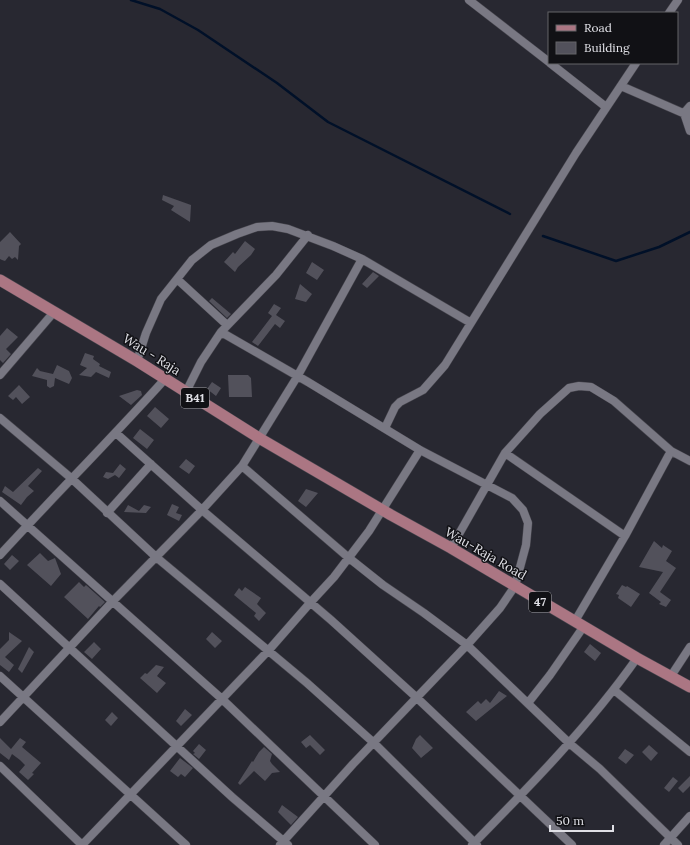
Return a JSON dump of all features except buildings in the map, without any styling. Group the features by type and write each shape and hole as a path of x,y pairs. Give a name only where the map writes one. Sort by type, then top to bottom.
{"main road":[{"name":"Wau - Raja","path":"0,280 136,361 259,438 387,512"},
{"name":"Wau-Raja Road","path":"387,512 637,658 690,687"}],"street":[{"path":"469,0 548,61"},
{"path":"670,12 678,0"},
{"path":"551,64 606,107"},
{"path":"385,428 395,407 400,402 423,390 444,365 576,153 635,64"},
{"path":"621,86 687,114"},
{"path":"690,106 687,114 690,131"},
{"path":"136,361 161,299 192,260 211,245 256,227 272,226 308,235 362,259 471,322"},
{"path":"186,392 201,362 221,332 276,276 308,235"},
{"path":"0,722 69,647 202,510 242,466 297,377 362,259"},
{"path":"177,279 227,325"},
{"path":"0,375 54,312"},
{"path":"0,584 284,844 324,796 500,608 515,586 526,545 528,523 523,510 512,498 488,484 420,450 221,332"},
{"path":"0,556 71,478 116,433 165,379"},
{"path":"450,548 505,453 540,414 569,388 579,386 591,387 614,401 671,451 690,461"},
{"path":"0,418 71,478 156,557 307,683 374,743 474,844 569,743 614,690 637,658"},
{"path":"116,433 202,510 319,609 416,697 572,845"},
{"path":"0,766 82,845 268,651 310,602 334,577 364,538 387,512 420,450"},
{"path":"528,703 550,675 579,624 671,451"},
{"path":"505,453 625,536"},
{"path":"107,513 151,464"},
{"path":"242,466 349,558 383,585 467,645 569,743 600,769 678,845"},
{"path":"0,501 222,699 375,845"},
{"path":"671,676 690,647"},
{"path":"0,676 186,845"},
{"path":"614,690 690,752"},
{"path":"664,845 690,816"}],"waterway":[{"path":"131,0 160,9 198,30 277,83 328,122 510,214"},
{"path":"543,236 616,261 659,247 690,232"}]}
